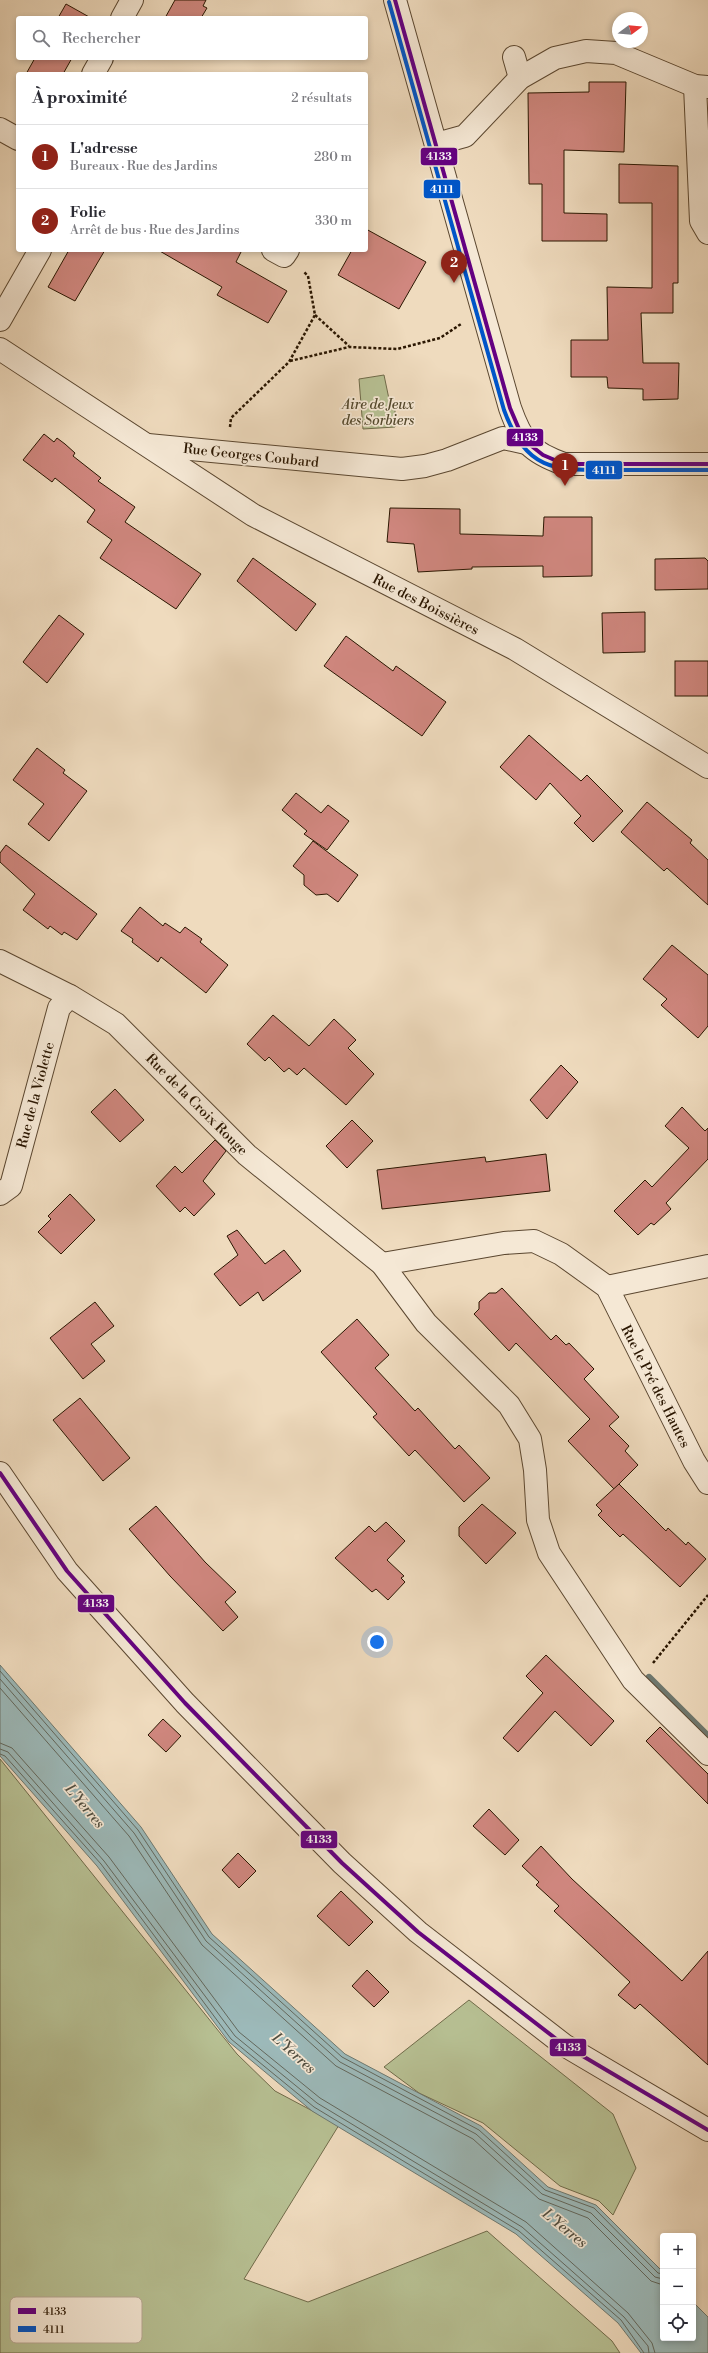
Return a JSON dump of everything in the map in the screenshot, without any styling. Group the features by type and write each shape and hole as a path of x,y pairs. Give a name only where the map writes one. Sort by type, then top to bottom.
{"street":[{"path":"123,16 132,0"},
{"path":"395,0 510,408 516,426 526,442 542,456 564,464 708,464"},
{"path":"436,144 465,136 520,78 555,58 586,51 616,53 702,86 701,221 708,233"},
{"path":"514,57 520,78"},
{"path":"94,72 101,60"},
{"path":"0,129 16,138"},
{"path":"0,320 39,252"},
{"name":"Rue Georges Coubard","path":"0,349 143,444 226,454 402,470 447,460 503,438 526,442"},
{"name":"Rue des Boissières","path":"143,444 253,515 515,649 708,767"},
{"name":"Rue de la Croix Rouge","path":"0,961 70,996 116,1024 247,1155 382,1264 426,1323 509,1405 530,1439 535,1470 538,1520 549,1553 589,1616 637,1683 708,1754"},
{"name":"Rue de la Violette","path":"0,1194 10,1186 59,1008 70,996"},
{"name":"Rue le Pré des Hautes","path":"382,1264 504,1243 534,1241 560,1254 607,1287 694,1462 708,1483"},
{"path":"607,1287 708,1266"},
{"path":"0,1473 67,1571 185,1703 342,1863 418,1932 564,2045 708,2130"}],"path":[{"path":"282,252 308,276 315,315 349,347"},
{"path":"226,454 231,418 289,362 315,315"},
{"path":"289,362 349,347 397,349 440,338 458,326 485,316"},
{"path":"637,1683 708,1595"}],"green space":[{"name":"Aire de Jeux des Sorbiers","path":"384,375 389,399 395,404 395,427 363,429 359,379"},
{"path":"0,1759 237,2054 275,2091 339,2125 244,2279 308,2302 487,2231 612,2341 620,2353 0,2353"},
{"path":"469,2000 613,2114 636,2168 613,2215 599,2201 560,2186 483,2123 419,2093 384,2067"}],"water":[{"name":"L'Yerres","path":"0,1665 141,1827 212,1934 345,2054 481,2126 548,2187 596,2205 660,2269 660,2341 696,2341 696,2305 708,2317 708,2353 641,2353 618,2323 516,2234 312,2111 229,2042 97,1866 0,1756"}],"building":[{"path":"175,0 206,0 203,6 207,8 202,16 166,16"},
{"path":"66,4 87,16 59,16"},
{"path":"34,60 71,60 64,72 27,72"},
{"path":"589,82 626,82 624,152 564,150 564,213 607,214 607,241 542,241 542,184 529,184 528,93 589,92"},
{"path":"619,164 678,166 678,283 673,283 673,313 641,313 643,363 679,363 678,399 643,400 643,389 608,388 607,377 571,377 571,340 608,340 607,287 652,288 652,203 619,203"},
{"path":"368,230 426,262 399,309 338,275 351,252 368,252"},
{"path":"68,252 104,252 75,301 48,287"},
{"path":"161,252 241,252 236,262 287,291 268,323 217,295 222,287"},
{"path":"44,434 54,442 57,438 65,444 75,453 73,456 101,478 98,481 135,507 125,522 201,574 176,609 100,558 112,540 87,522 95,510 55,478 52,482 23,460"},
{"path":"390,508 460,509 460,534 543,536 544,517 592,517 592,576 543,577 543,566 472,567 472,569 418,572 414,544 387,542"},
{"path":"253,558 316,604 296,631 237,581"},
{"path":"705,558 708,561 708,589 655,590 655,559"},
{"path":"645,612 645,652 603,653 602,613"},
{"path":"59,615 84,634 47,683 23,662"},
{"path":"346,636 393,671 396,666 446,702 422,736 324,666"},
{"path":"675,661 708,661 708,696 675,696"},
{"path":"529,735 581,781 587,775 623,811 593,842 574,823 581,816 550,783 536,800 500,767"},
{"path":"37,748 65,770 63,773 87,791 49,841 28,824 44,804 13,780"},
{"path":"296,793 321,813 328,805 349,821 327,850 304,834 307,831 282,810"},
{"path":"647,802 692,840 690,843 708,860 708,905 667,868 664,871 621,832"},
{"path":"313,841 358,875 338,902 327,894 316,895 304,885 304,875 293,866"},
{"path":"6,845 97,914 77,940 64,932 62,935 50,926 48,929 23,910 35,894 0,862 0,853"},
{"path":"140,907 163,926 165,923 180,933 185,927 202,939 200,942 228,965 206,993 161,957 158,962 132,942 133,939 121,931"},
{"path":"672,945 708,975 708,1026 698,1038 661,1005 667,999 643,979"},
{"path":"273,1015 309,1046 334,1019 356,1040 348,1048 374,1074 346,1105 304,1068 297,1075 289,1068 284,1072 269,1057 265,1061 247,1044"},
{"path":"561,1065 578,1082 547,1119 530,1100"},
{"path":"115,1089 144,1120 120,1142 91,1112"},
{"path":"682,1107 705,1131 708,1128 708,1159 666,1203 671,1209 654,1225 651,1223 638,1235 614,1211 645,1180 652,1187 689,1148 665,1126"},
{"path":"352,1120 373,1141 347,1168 326,1146"},
{"path":"215,1140 226,1151 203,1181 215,1194 194,1216 185,1207 180,1212 156,1186 175,1166 182,1173"},
{"path":"546,1154 550,1191 382,1209 377,1170 485,1157 486,1162"},
{"path":"70,1194 95,1220 61,1254 38,1232 51,1219 48,1216"},
{"path":"237,1230 265,1264 284,1250 301,1271 263,1301 258,1292 240,1306 214,1274 238,1255 227,1236"},
{"path":"502,1288 551,1340 556,1335 566,1345 569,1343 594,1369 584,1379 619,1417 609,1426 629,1446 625,1451 638,1465 614,1489 568,1441 590,1419 516,1343 509,1351 474,1314 479,1309 479,1302 489,1293 496,1293"},
{"path":"95,1302 114,1326 91,1344 105,1361 83,1379 50,1338"},
{"path":"357,1319 389,1355 375,1368 415,1411 418,1408 455,1449 459,1445 490,1478 464,1502 415,1450 409,1456 373,1417 377,1414 321,1352"},
{"path":"80,1398 130,1458 103,1481 53,1420"},
{"path":"619,1484 666,1531 668,1528 686,1545 688,1542 706,1559 680,1587 623,1534 620,1537 598,1515 602,1511 596,1505"},
{"path":"482,1504 516,1533 486,1564 459,1536 459,1527"},
{"path":"156,1506 205,1562 236,1592 225,1602 238,1617 223,1631 170,1576 129,1529"},
{"path":"386,1522 405,1541 387,1560 404,1576 401,1578 405,1582 388,1600 376,1589 372,1592 335,1558 369,1526 375,1532"},
{"path":"546,1655 614,1721 591,1746 555,1711 518,1752 503,1738 543,1693 526,1676"},
{"path":"163,1719 181,1736 166,1752 148,1735"},
{"path":"660,1727 708,1774 708,1804 646,1741"},
{"path":"489,1809 519,1840 505,1855 473,1826"},
{"path":"541,1846 572,1879 682,1981 708,1951 708,2065 640,2004 635,2009 618,1995 630,1982 554,1911 559,1906 536,1885 539,1882 522,1866"},
{"path":"238,1853 256,1871 239,1888 222,1870"},
{"path":"341,1891 373,1922 349,1946 317,1916"},
{"path":"367,1970 389,1992 374,2007 352,1986"}],"waterway":[{"path":"649,1678 708,1737"}],"transit line":[{"name":"4133","path":"395,0 510,408 519,429 529,444 543,455 564,464 708,464"},
{"name":"4111","path":"389,2 504,410 513,431 524,447 535,458 562,468 579,470 708,470"},
{"name":"4133","path":"0,1473 67,1571 185,1703 342,1863 418,1932 564,2045 708,2130"}],"place":[{"name":"Folie","path":"454,283"},
{"name":"L'adresse","path":"565,486"}]}
